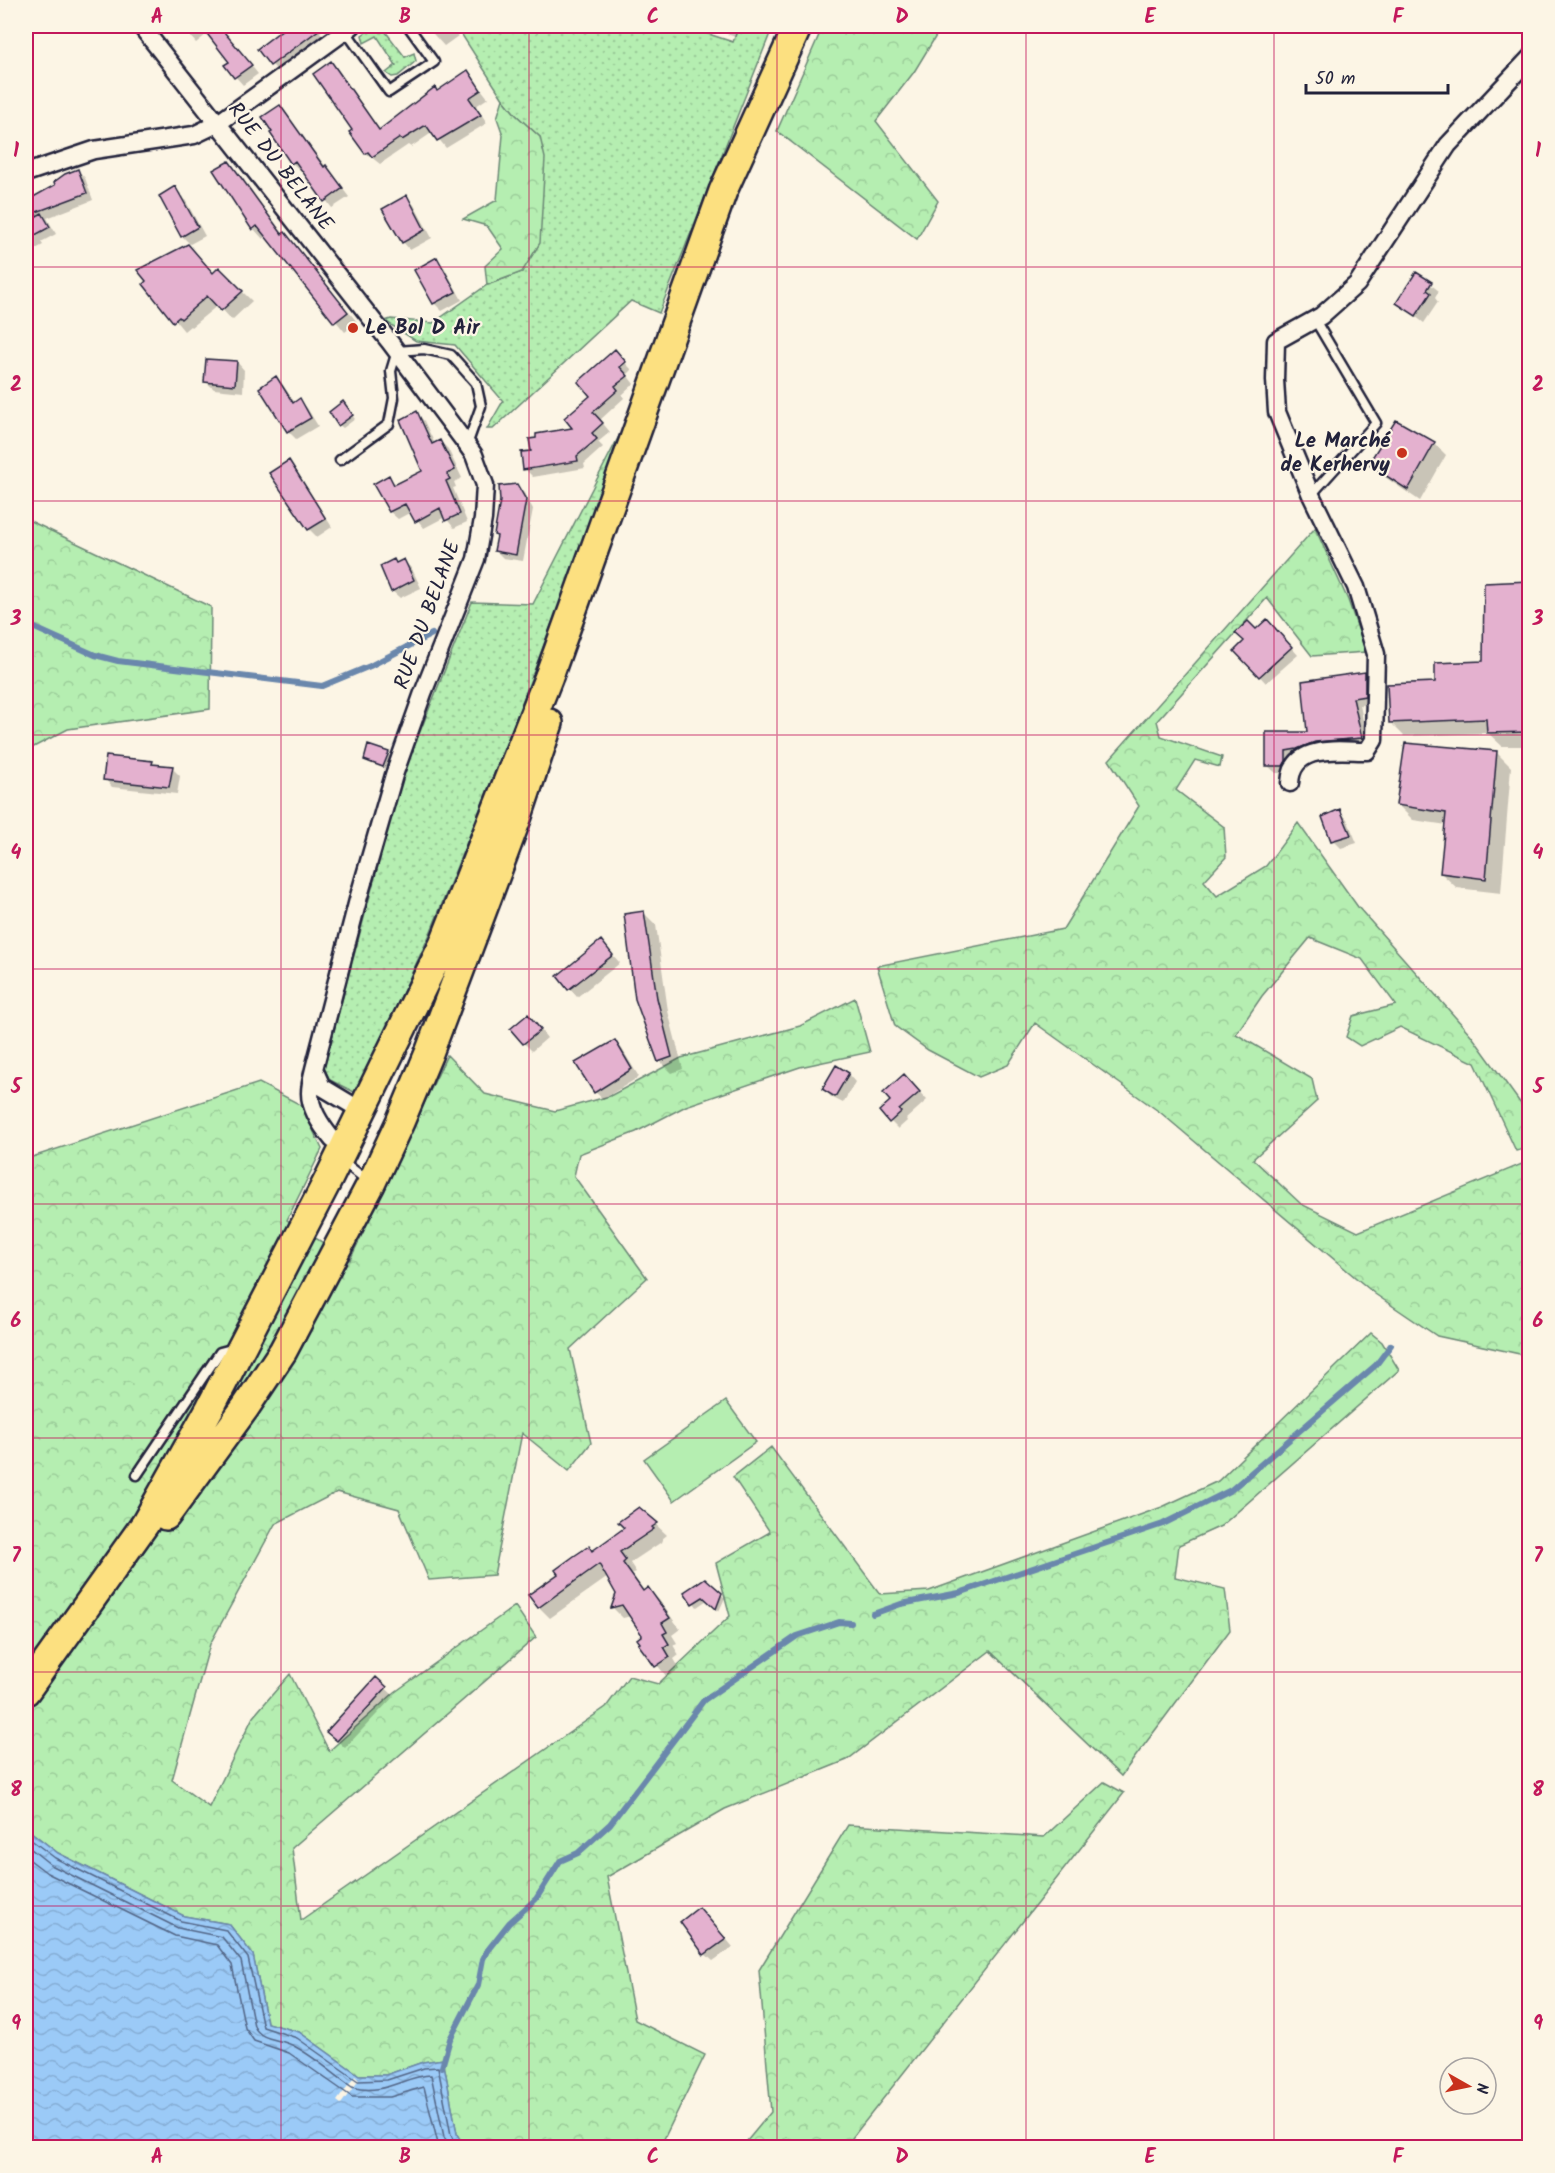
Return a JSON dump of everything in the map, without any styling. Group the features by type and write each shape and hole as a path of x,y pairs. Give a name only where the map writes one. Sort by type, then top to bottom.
{"main road":[{"path":"26,1691 145,1524 210,1408 336,1149 443,945 549,676 723,191 796,32"},
{"path":"26,1697 105,1601 283,1351 371,1184 400,1122 429,1053 518,816 606,549 696,291 796,32"}],"street":[{"name":"RUE DU BELANE","path":"141,26 397,351 474,454 484,485 483,519 476,559 394,774 359,896 314,1069 310,1100 336,1149"},
{"path":"26,173 94,150 194,135 217,124 349,28"},
{"path":"1290,783 1291,771 1298,760 1313,752 1367,751 1374,740 1376,654 1356,587 1311,495 1277,412 1276,341 1315,320 1357,284 1448,145 1530,58"},
{"path":"314,1069 322,1088 352,1105"}],"lane":[{"path":"349,28 389,92 434,62 408,26"},
{"path":"1311,495 1376,423 1315,320"},
{"path":"340,460 389,424 394,398 391,370 397,351 424,349 451,356 476,383 481,406 467,445"},
{"path":"336,1149 371,1184"},
{"path":"137,1475 220,1352 241,1347"}],"green space":[{"path":"375,26 393,26 385,31 405,57 414,53 416,61 398,76 392,77 386,73 396,65 377,36 364,43 362,35"},
{"path":"466,26 684,26 733,42 739,26 773,26 659,313 631,301 493,429 487,429 503,401 455,345 416,341 385,321 391,319 433,323 487,285 522,272 540,137 516,115 503,99 462,35"},
{"path":"823,26 942,26 914,72 876,121 938,201 917,239 777,131"},
{"path":"503,99 516,115 540,137 545,158 540,243 522,272 487,285 485,266 503,249 487,226 463,219 497,200 503,135 497,118"},
{"path":"620,434 596,507 509,737 429,936 356,1093 330,1080 324,1068 401,779 472,602 533,604"},
{"path":"26,519 211,607 210,709 68,729 26,751"},
{"path":"1315,528 1348,600 1366,652 1312,656 1267,598 1157,721 1161,736 1222,757 1220,767 1195,760 1176,790 1224,827 1226,857 1204,881 1217,896 1266,866 1298,823 1358,907 1471,1035 1529,1115 1529,1148 1516,1151 1475,1063 1400,1027 1360,1046 1346,1037 1353,1016 1396,1005 1362,959 1310,938 1262,996 1236,1034 1312,1079 1317,1101 1253,1159 1301,1204 1358,1232 1529,1161 1529,1356 1437,1336 1375,1294 1161,1113 1035,1023 1008,1065 979,1077 928,1050 895,1026 877,966 1063,929 1139,806 1109,760"},
{"path":"855,998 870,1052 800,1067 686,1106 636,1132 579,1154 574,1176 647,1278 570,1349 591,1443 569,1471 522,1433 494,1575 429,1580 399,1509 337,1492 275,1524 210,1644 172,1780 209,1807 253,1717 290,1674 329,1751 395,1692 515,1606 536,1637 292,1848 301,1920 606,1707 629,1676 658,1684 730,1616 716,1563 770,1532 733,1477 771,1447 880,1594 929,1591 1162,1507 1218,1481 1371,1333 1382,1342 1399,1370 1221,1526 1179,1545 1175,1577 1225,1589 1230,1630 1121,1776 990,1651 847,1760 725,1809 607,1877 635,2020 705,2055 660,2147 464,2147 457,2134 443,2059 423,2062 386,2075 359,2075 299,2032 267,2023 253,1955 229,1924 184,1916 58,1853 26,1828 26,1159 259,1083 301,1105 322,1149 287,1220 350,1260 447,1055 485,1094 555,1111 610,1096 681,1058 800,1026"},
{"path":"726,1401 756,1442 674,1501 644,1459"},
{"path":"1104,1782 1124,1793 845,2147 742,2147 771,2112 759,1970 848,1825 1044,1837"}],"water":[{"path":"26,1828 58,1853 184,1916 229,1924 253,1955 267,2023 299,2032 359,2075 386,2075 423,2062 443,2059 457,2134 464,2147 26,2147"}],"pier":[{"path":"355,2076 359,2080 341,2104 337,2101"}],"building":[{"path":"201,26 219,26 252,65 234,78 224,65 229,62"},
{"path":"287,26 324,26 270,66 257,49"},
{"path":"331,61 379,130 435,87 437,91 468,70 481,90 469,98 481,115 437,141 426,125 402,140 400,138 372,157 368,152 365,154 349,132 352,130 313,74"},
{"path":"280,105 324,167 326,165 343,188 324,202 295,161 291,164 262,117"},
{"path":"229,161 282,234 285,232 348,312 334,323 257,226 252,230 213,170"},
{"path":"78,169 87,193 26,216 26,201 55,185 54,182 65,174"},
{"path":"175,186 198,227 181,237 159,196"},
{"path":"407,195 425,230 402,243 382,209"},
{"path":"42,213 50,227 26,240 26,222"},
{"path":"188,244 213,273 219,267 243,291 221,311 207,296 181,319 179,317 173,322 143,284 146,281 137,270"},
{"path":"437,257 456,292 433,304 414,270"},
{"path":"1416,272 1432,282 1427,290 1431,293 1416,316 1396,303"},
{"path":"615,349 626,362 620,367 628,376 615,386 618,390 593,412 603,423 592,433 597,439 577,456 578,461 523,470 521,452 531,451 529,439 536,438 536,434 572,428 564,418 590,396 578,382"},
{"path":"206,359 237,361 235,385 204,382"},
{"path":"276,376 293,403 300,398 311,418 287,432 259,388"},
{"path":"343,401 353,415 338,426 329,412"},
{"path":"417,411 432,444 440,440 455,470 447,474 450,479 446,481 460,514 445,521 440,508 415,522 405,504 389,512 373,484 389,475 394,485 422,471 400,420"},
{"name":"Le Marché de Kerhervy","path":"1396,420 1435,442 1408,490 1368,464"},
{"path":"289,460 326,519 308,530 269,473"},
{"path":"517,484 526,500 516,555 494,551 497,536 494,535 500,501 499,486"},
{"path":"394,559 396,563 404,559 414,580 391,592 380,566"},
{"path":"1530,581 1530,732 1487,733 1486,719 1389,723 1387,684 1435,682 1435,663 1483,661 1484,583"},
{"path":"1267,619 1292,647 1259,677 1234,651 1244,641 1235,633 1248,621 1256,629"},
{"path":"1365,672 1365,696 1353,698 1362,738 1315,742 1286,751 1286,761 1283,766 1266,766 1266,732 1307,732 1302,681"},
{"path":"1405,743 1497,751 1486,879 1440,873 1446,813 1396,805"},
{"path":"368,745 389,752 383,767 364,760"},
{"path":"106,756 153,761 152,764 173,766 169,787 103,780"},
{"path":"1340,809 1351,835 1331,841 1322,817"},
{"path":"644,911 657,998 672,1057 658,1062 635,999 624,914"},
{"path":"601,940 613,955 568,990 557,976"},
{"path":"528,1014 541,1030 523,1044 510,1029"},
{"path":"615,1040 632,1069 594,1093 575,1063"},
{"path":"836,1065 849,1073 835,1097 822,1089"},
{"path":"904,1074 920,1092 899,1110 901,1112 889,1123 879,1111 890,1101 883,1093"},
{"path":"639,1507 658,1523 652,1527 654,1529 620,1552 626,1560 623,1563 643,1591 648,1587 670,1618 662,1623 667,1632 663,1634 669,1644 664,1647 670,1657 655,1667 638,1644 640,1643 637,1639 642,1635 622,1605 611,1608 616,1594 599,1564 538,1608 528,1595 558,1574 555,1570 574,1556 589,1546 592,1551 624,1528 618,1522"},
{"path":"705,1578 722,1593 716,1609 703,1597 692,1604 684,1592"},
{"path":"376,1677 387,1687 337,1741 326,1732"},
{"path":"699,1907 726,1939 704,1955 680,1922"}],"waterway":[{"path":"26,624 95,655 118,661 322,686 370,666 432,634"},
{"path":"873,1614 901,1604 959,1593 1163,1524 1231,1490 1376,1365 1391,1345"},
{"path":"442,2067 450,2039 478,1985 483,1959 487,1951 509,1923 536,1899 560,1861 578,1853 610,1824 704,1700 797,1636 839,1622 851,1623"}],"place":[{"name":"Le Bol D Air","path":"353,328"},
{"name":"Le Marché de Kerhervy","path":"1402,453"}]}
